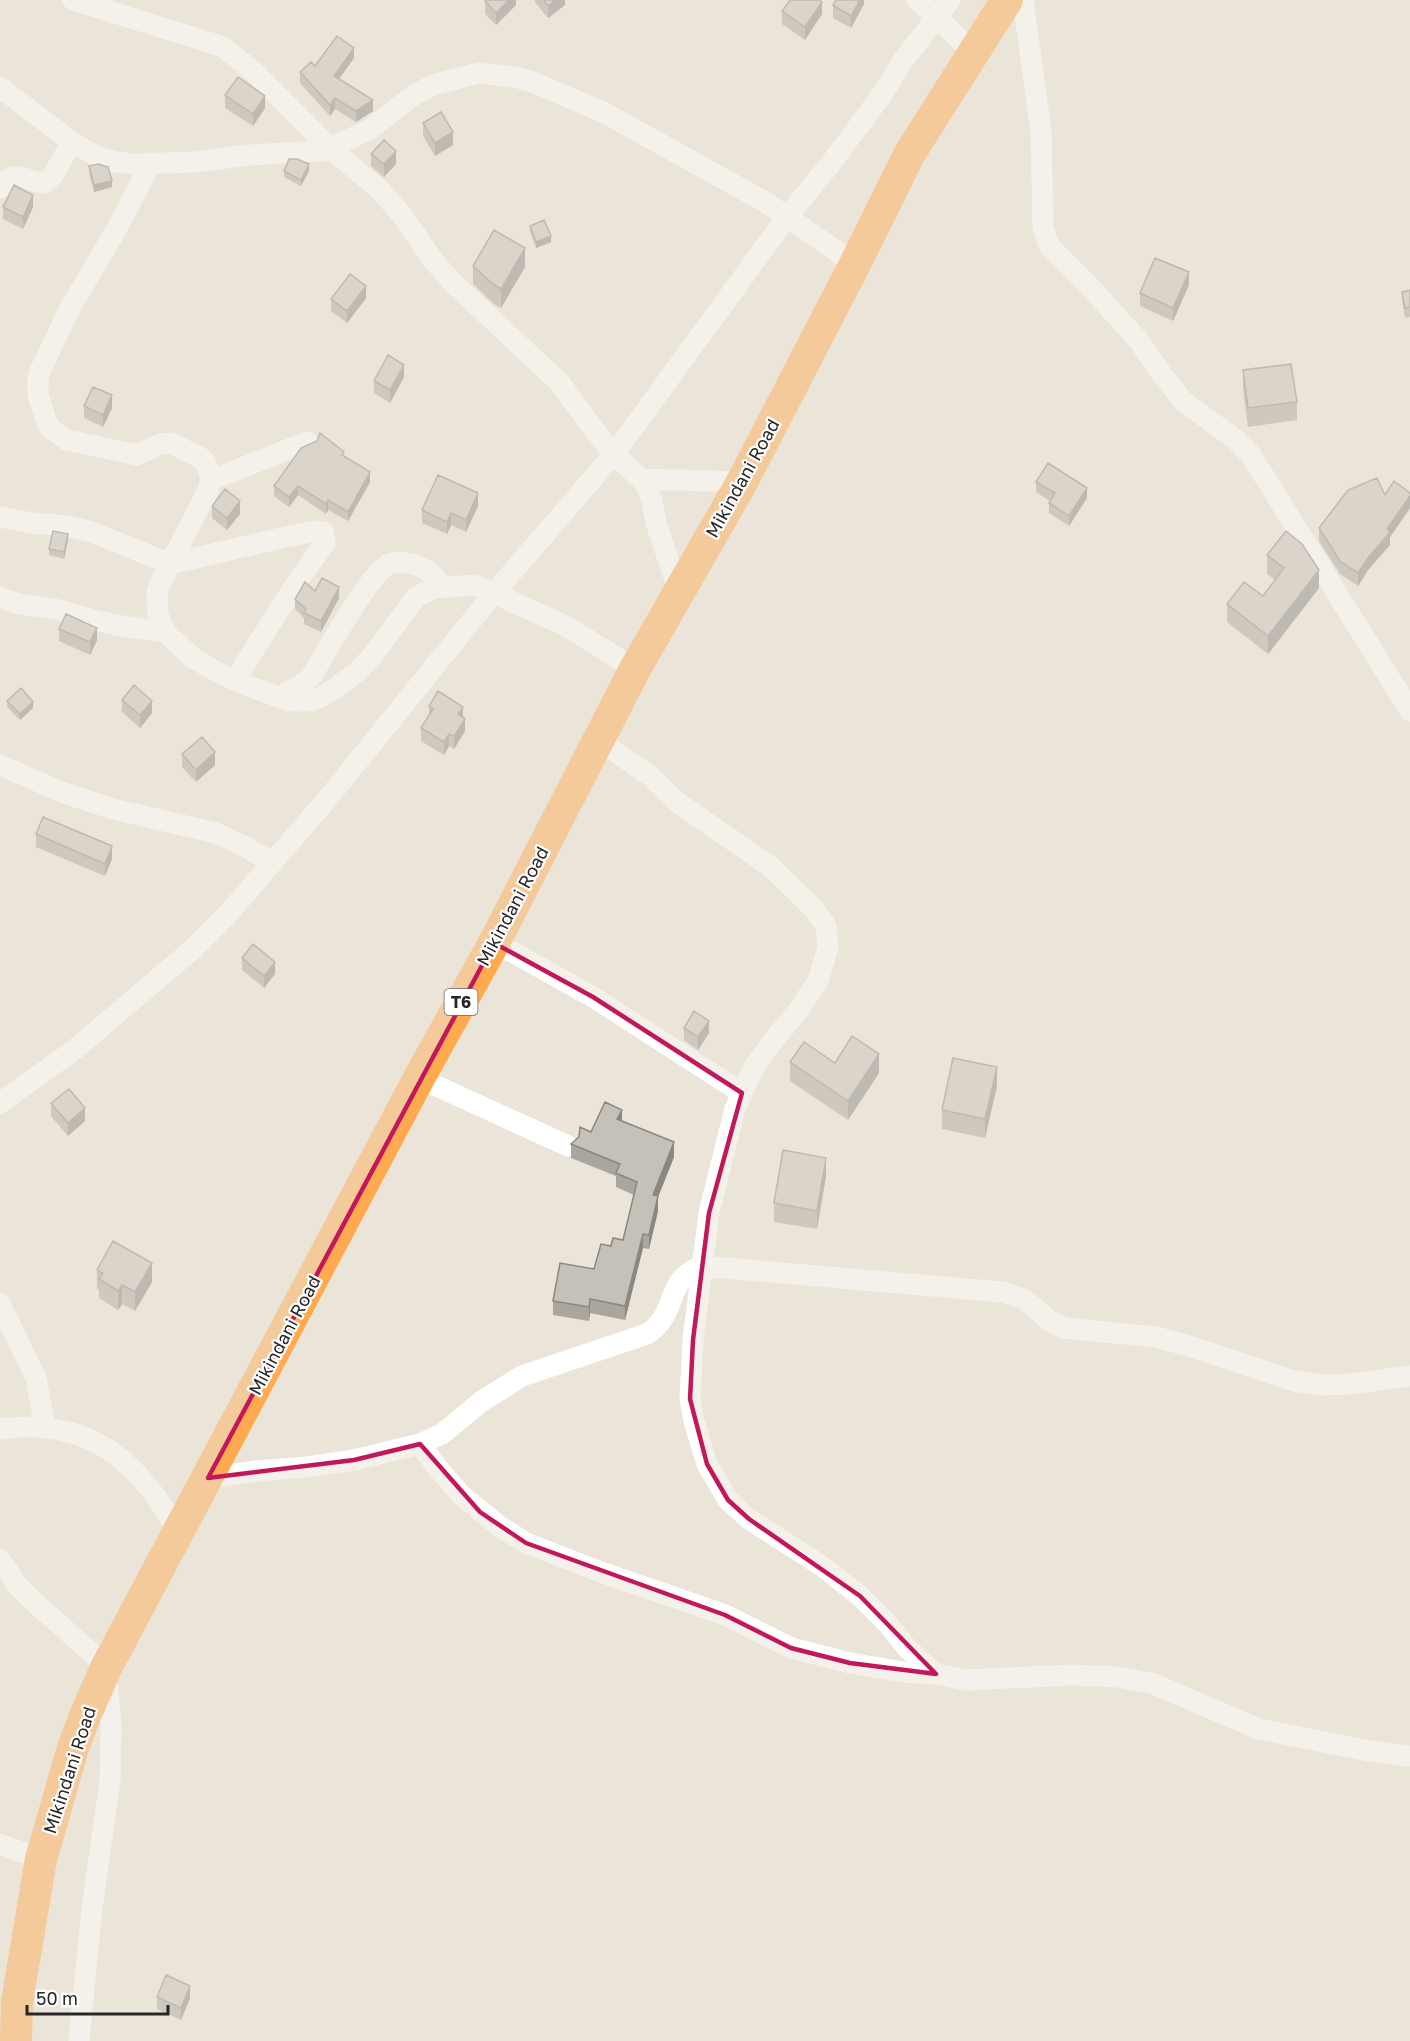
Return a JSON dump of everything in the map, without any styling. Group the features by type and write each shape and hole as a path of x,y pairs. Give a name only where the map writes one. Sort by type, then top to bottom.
{"highway":[{"name":"Mikindani Road","path":"16,2041 17,2002 40,1859 85,1716 106,1668 419,1078 494,943 635,669 742,482 910,153 1007,0"}],"street":[{"path":"73,0 221,46 252,70 331,149 381,191 452,282 560,383 593,429 647,487 657,526 679,592"},
{"path":"917,0 943,8 973,53"},
{"path":"1023,0 1040,121 1044,185 1043,228 1049,246 1139,341 1163,376 1184,401 1235,439 1251,455 1410,711"},
{"path":"0,1103 74,1050 193,949 227,915 328,798 494,593 614,454 788,217 881,96 902,62 943,8"},
{"path":"0,87 72,142 98,157 116,162 151,163 312,153 331,149 374,127 415,94 436,84 479,73 514,77 538,84 603,112 645,137 732,182 788,217 855,264"},
{"path":"0,188 7,179 16,176 45,183 53,175 72,142"},
{"path":"151,163 116,230 69,310 40,371 38,395 51,429 67,440 137,455 160,444 171,444 201,458 208,467 211,480 208,490 157,593 158,614 165,632 193,658 235,680 291,701 309,701 334,689 358,670 374,654 412,601 423,593 442,587 475,585 566,626 635,669"},
{"path":"211,480 307,442"},
{"path":"641,479 742,482"},
{"path":"0,517 67,526 92,532 170,564 315,531 324,533 325,543 284,602 235,680"},
{"path":"280,697 305,682 312,675 364,590 386,565 395,561 426,569 442,587"},
{"path":"0,597 19,605 37,605 92,620 165,632"},
{"path":"598,740 649,775 677,802 771,867 814,909 826,926 828,947 819,979 800,1008 753,1069 735,1109 709,1213 702,1266 690,1390 694,1421 707,1464 728,1500 749,1519 822,1566 860,1596 888,1624 908,1649 936,1674"},
{"path":"0,765 49,787 112,809 216,833 246,847 272,863"},
{"path":"494,943 593,997 742,1093"},
{"path":"419,1078 568,1146"},
{"path":"208,1478 354,1460 420,1444 442,1434 482,1401 522,1376 647,1334 662,1320 678,1282 692,1270 702,1266 1002,1292 1024,1299 1050,1321 1064,1328 1156,1337 1294,1381 1320,1385 1351,1384 1410,1376"},
{"path":"0,1304 36,1378 45,1427"},
{"path":"0,1429 23,1426 61,1429 110,1450 132,1468 145,1483 179,1532"},
{"path":"420,1444 435,1466 462,1495 499,1526 526,1543 598,1571 725,1615 791,1648 850,1663 966,1680 1071,1674 1118,1677 1154,1684 1259,1729 1369,1751 1410,1756"},
{"path":"0,1559 18,1585 33,1601 106,1668 111,1727 110,1781 92,1908 79,2041"},
{"path":"0,1844 40,1859"}],"highlighted area":[{"path":"494,943 593,997 742,1093 709,1213 693,1340 690,1399 707,1464 728,1500 749,1519 860,1596 936,1674 850,1663 791,1648 725,1615 526,1543 480,1512 420,1444 354,1460 208,1478"}],"building":[{"path":"486,0 509,0 496,13"},
{"path":"544,0 555,0 548,6"},
{"path":"790,0 820,0 822,2 805,27 782,11"},
{"path":"836,0 860,0 851,16 833,5"},
{"path":"337,36 354,48 334,76 373,100 356,111 335,98 330,105 300,72 311,62 315,66"},
{"path":"238,77 265,96 253,114 225,95"},
{"path":"441,112 453,132 435,143 423,123"},
{"path":"384,140 396,151 384,164 371,154"},
{"path":"289,159 297,159 309,164 301,180 284,171"},
{"path":"98,164 108,167 112,181 94,185 89,166"},
{"path":"14,185 33,195 23,217 3,207"},
{"path":"544,220 551,236 536,242 530,226"},
{"path":"494,230 525,248 501,289 473,266"},
{"path":"1155,258 1189,272 1173,308 1140,293"},
{"path":"350,274 366,286 347,311 331,299"},
{"path":"1410,290 1410,307 1405,308 1402,292"},
{"path":"388,355 404,365 390,390 374,381"},
{"path":"1291,364 1297,402 1248,408 1243,370"},
{"path":"93,387 112,395 103,415 84,406"},
{"path":"320,433 344,452 342,455 370,472 348,512 328,500 326,504 298,486 289,497 274,486 301,448 317,441"},
{"path":"1048,463 1087,488 1069,516 1049,503 1055,493 1036,482"},
{"path":"438,475 478,493 466,520 451,513 447,522 422,510"},
{"path":"1377,478 1385,495 1394,481 1410,493 1410,496 1387,529 1390,532 1358,573 1340,561 1319,528 1348,490"},
{"path":"225,489 240,501 227,518 212,506"},
{"path":"53,531 68,534 64,552 49,549"},
{"path":"1286,531 1302,544 1319,570 1268,636 1227,604 1244,582 1263,596 1284,568 1267,555"},
{"path":"322,578 339,587 321,621 304,613 306,609 295,599 305,582 315,591"},
{"path":"66,614 97,628 90,642 59,629"},
{"path":"134,685 152,701 140,715 122,700"},
{"path":"21,688 33,702 20,714 7,701"},
{"path":"438,691 463,707 458,714 465,719 454,736 449,734 444,742 421,728 433,709 429,706"},
{"path":"202,737 215,752 196,770 182,754"},
{"path":"43,817 112,846 105,864 36,834"},
{"path":"253,944 275,962 264,976 242,958"},
{"path":"694,1011 709,1021 698,1037 684,1028"},
{"path":"852,1036 879,1054 848,1101 790,1062 804,1042 835,1063"},
{"path":"953,1058 997,1067 985,1119 942,1110"},
{"path":"69,1089 85,1108 68,1123 51,1103"},
{"path":"605,1102 622,1110 617,1119 674,1142 653,1195 658,1196 649,1235 643,1234 625,1306 590,1299 589,1307 553,1301 560,1263 594,1269 601,1244 611,1246 613,1238 623,1240 637,1182 616,1173 620,1164 571,1144 579,1137 580,1127 591,1132"},
{"path":"783,1150 826,1158 817,1211 774,1203"},
{"path":"113,1241 152,1263 135,1292 122,1285 118,1291 99,1279 103,1273 97,1270"},
{"path":"166,1975 190,1986 181,2008 157,1997"}]}
